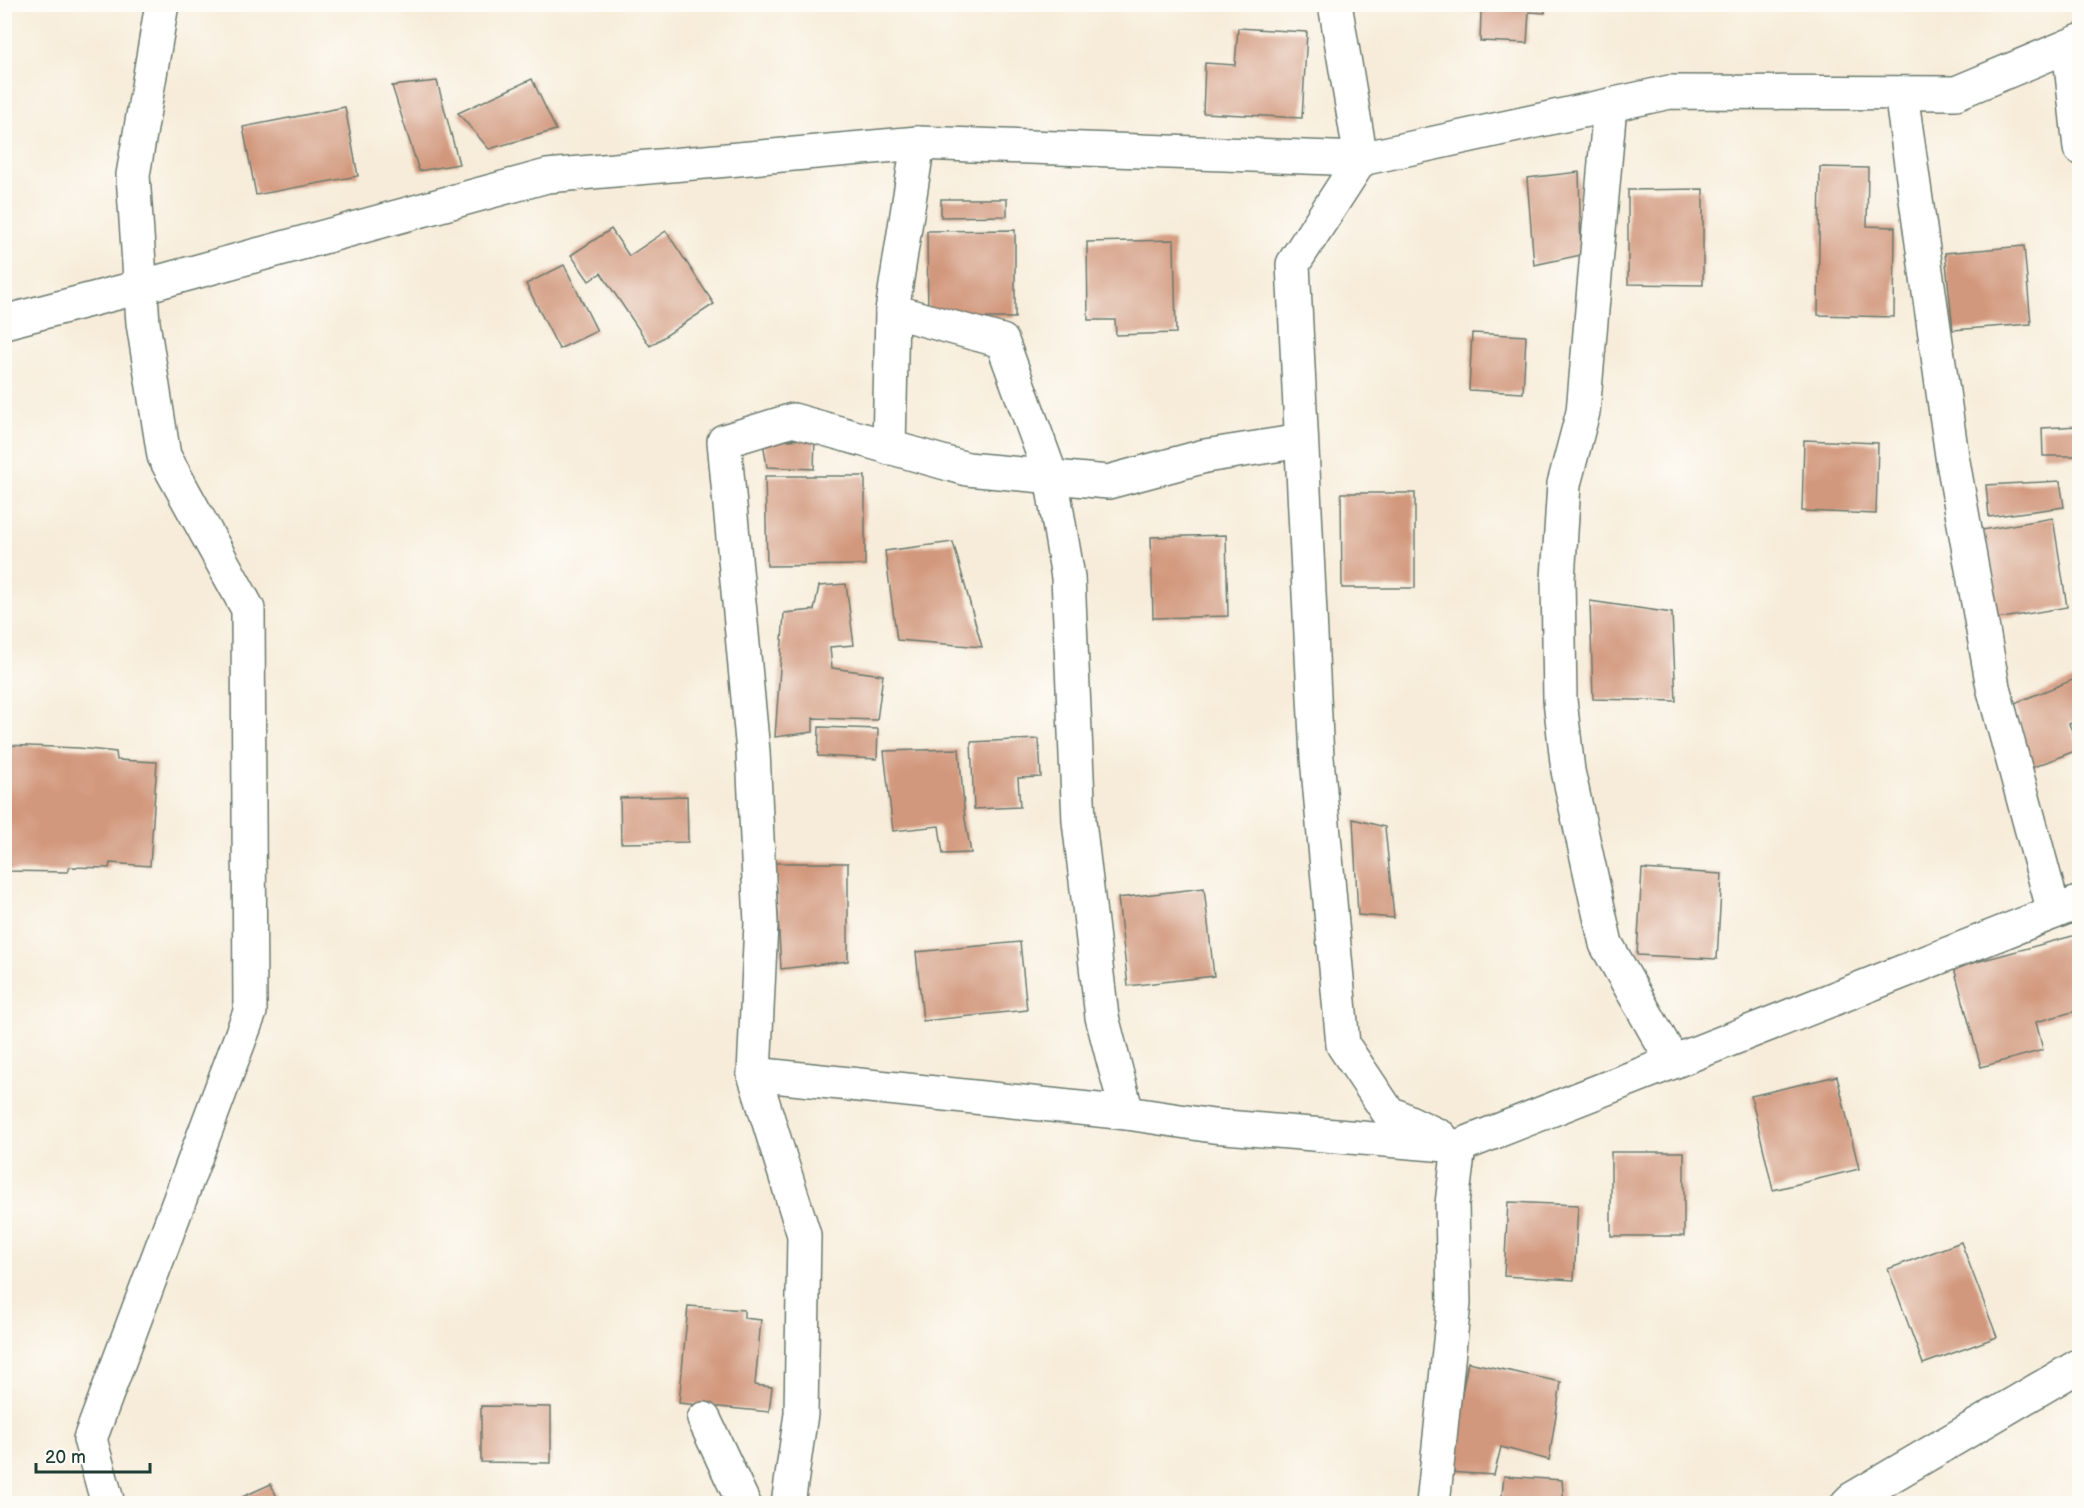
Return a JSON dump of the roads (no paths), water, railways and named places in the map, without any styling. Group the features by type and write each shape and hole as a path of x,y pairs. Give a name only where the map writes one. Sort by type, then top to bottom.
{"street":[{"path":"108,1503 90,1439 250,1012 248,609 164,456 143,323 133,175 162,4"},
{"path":"1335,4 1361,159 1293,264 1317,758 1343,1045 1388,1112 1459,1146"},
{"path":"4,322 547,176 918,143 1361,159 1670,92 1956,93 2074,44 2079,148"},
{"path":"754,1074 1127,1113 1214,1126 1459,1146 2067,907 1993,687 1952,456 1901,93"},
{"path":"1610,105 1582,412 1564,484 1558,579 1560,700 1568,771 1606,944 1673,1062"},
{"path":"889,448 892,311 918,143"},
{"path":"892,311 1002,341 1050,476 1068,576 1078,821 1100,1006 1127,1113"},
{"path":"788,1503 801,1414 804,1235 754,1074 761,923 753,764 724,441 793,420 968,469 1108,482 1205,456 1301,441"},
{"path":"1433,1503 1454,1303 1452,1204 1459,1146"},
{"path":"1847,1503 2079,1365"},
{"path":"705,1419 744,1503"}]}
